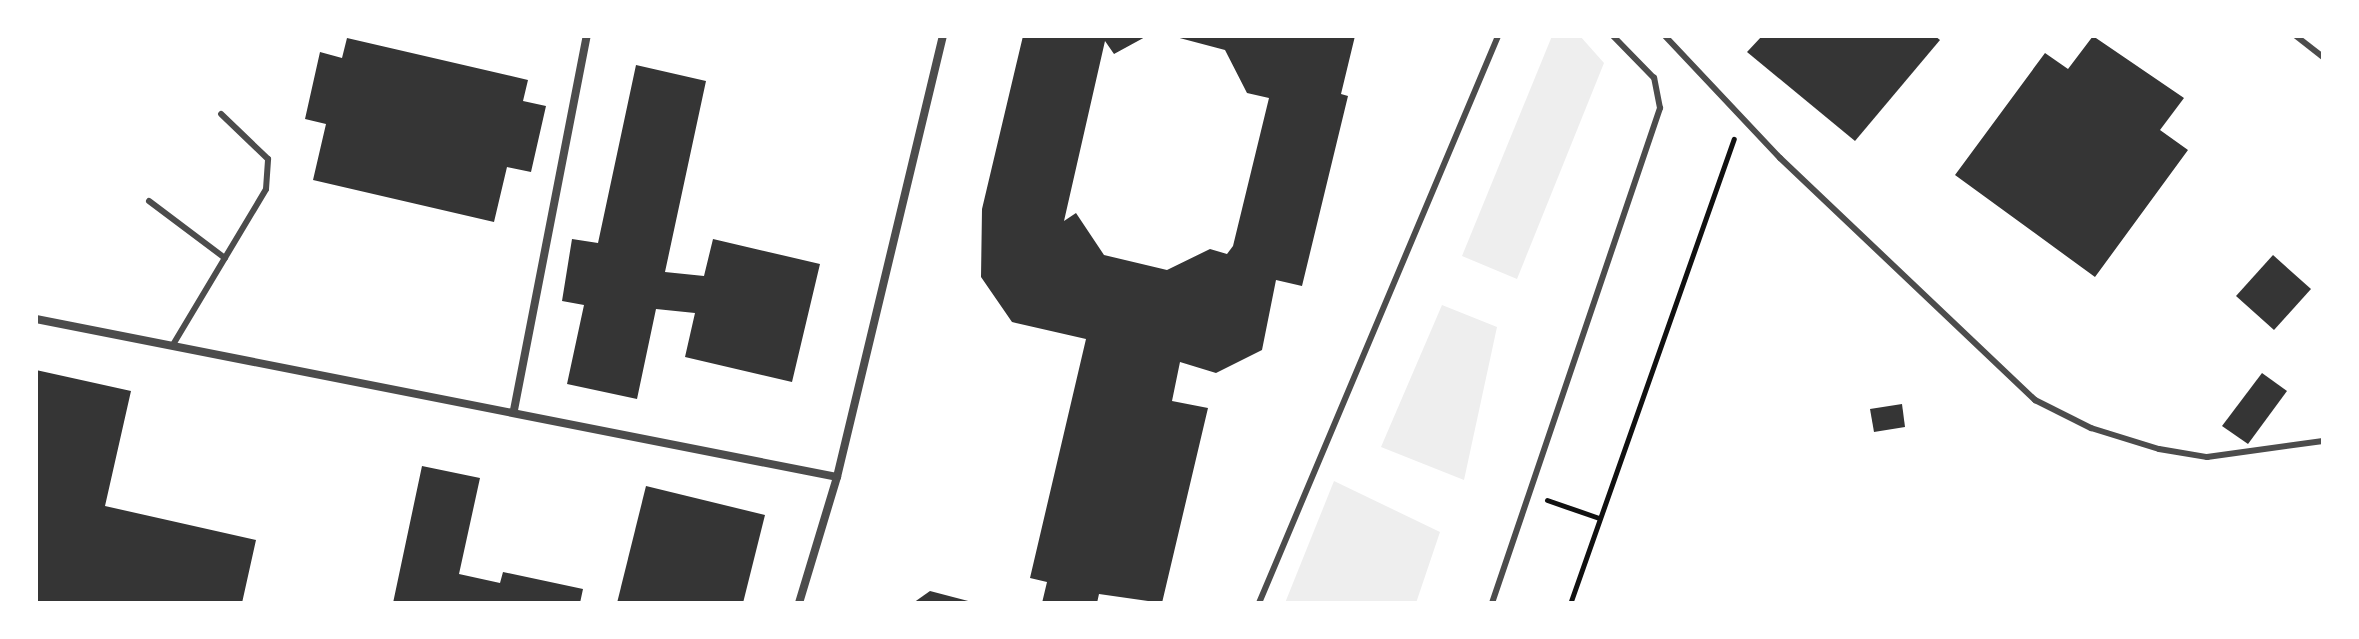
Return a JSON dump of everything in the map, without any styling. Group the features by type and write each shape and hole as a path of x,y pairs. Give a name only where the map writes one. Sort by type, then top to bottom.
{"street":[{"path":"514,410 587,36"},
{"path":"799,603 837,477 943,36"},
{"path":"36,319 514,410 837,477"}],"lane":[{"path":"1259,603 1498,36"},
{"path":"1492,603 1660,108 1648,69 1613,36"},
{"path":"1665,36 1741,119 2035,400 2091,428 2159,449 2207,457 2323,441"},
{"path":"2296,36 2323,57"},
{"path":"174,343 266,189 268,159 221,114"},
{"path":"149,201 225,258"}],"path":[{"path":"1571,601 1741,119"},
{"path":"1529,494 1599,518"}],"shaded area":[{"path":"1552,36 1580,36 1604,63 1517,279 1462,256"},
{"path":"1442,305 1497,327 1464,480 1381,447"},
{"path":"1334,481 1440,532 1416,603 1285,603"}],"building":[{"path":"1023,36 1147,36 1114,54 1105,41 1064,221 1076,213 1104,255 1167,270 1210,249 1227,254 1233,246 1269,98 1247,93 1225,50 1172,36 1355,36 1341,94 1348,96 1302,286 1276,280 1262,350 1216,373 1180,362 1172,401 1208,408 1162,603 1099,594 1097,603 1042,603 1047,582 1030,578 1086,339 1012,322 981,277 982,209"},
{"path":"1762,36 1935,36 1940,40 1855,141 1747,52"},
{"path":"2093,36 2184,98 2160,130 2188,150 2095,277 1955,175 2045,53 2068,69"},
{"path":"347,38 528,80 523,101 546,106 531,172 507,167 494,222 313,180 326,124 305,119 320,52 342,58"},
{"path":"636,65 706,81 665,272 704,276 713,239 820,264 792,382 685,357 695,313 656,309 637,399 567,384 584,305 562,301 572,239 598,243"},
{"path":"2273,255 2311,289 2274,330 2236,296"},
{"path":"36,370 131,391 105,506 256,540 242,603 36,602"},
{"path":"2262,373 2287,391 2248,444 2222,426"},
{"path":"1902,404 1905,427 1874,432 1870,409"},
{"path":"422,466 480,478 459,574 500,583 503,572 583,589 580,603 393,603"},
{"path":"646,486 765,515 743,603 617,603"},
{"path":"930,591 972,602 913,603"}]}
